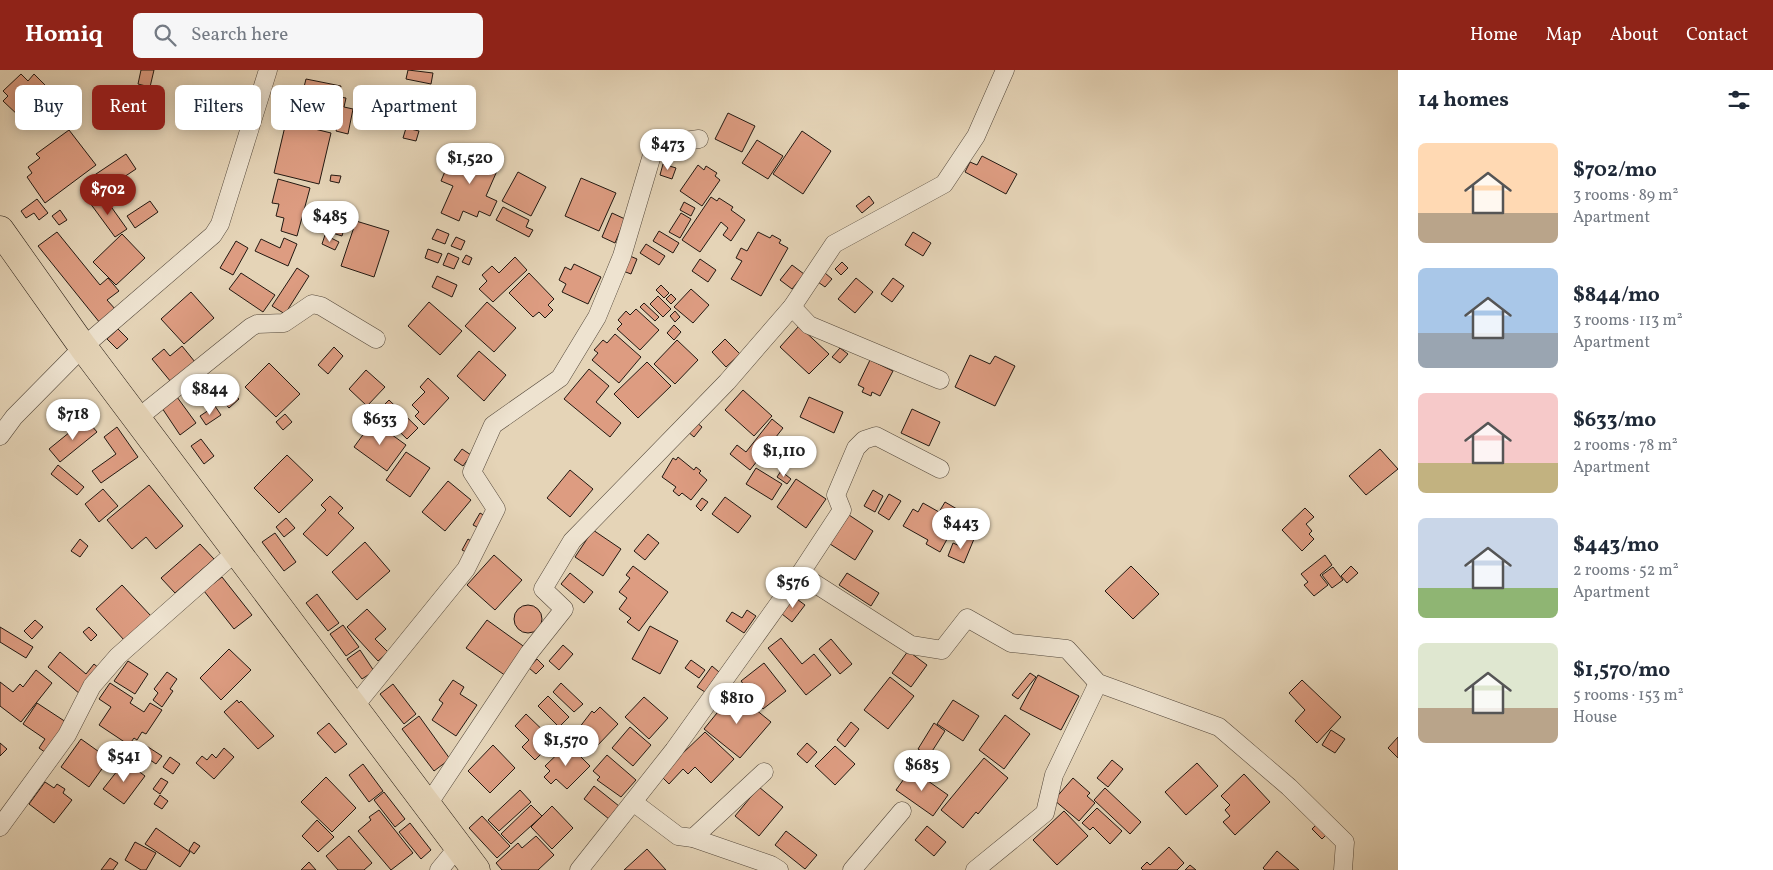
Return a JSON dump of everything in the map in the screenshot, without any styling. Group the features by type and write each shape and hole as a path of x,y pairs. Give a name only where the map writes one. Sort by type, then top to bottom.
{"highway":[{"path":"0,230 83,347 238,550 476,870"}],"street":[{"path":"0,436 14,417 83,347 213,235 220,224 268,70"},
{"path":"427,806 529,653 564,609 543,589 572,540 727,382 792,307 834,244 944,184 976,136 1005,70"},
{"path":"354,707 466,569 496,509 472,472 493,425 560,378 597,317 622,256 655,145 699,139"},
{"path":"138,418 251,327 257,324 284,323 312,304 321,306 376,339"},
{"path":"792,307 810,325 940,380"},
{"path":"579,870 674,750 800,574 842,510 836,495 856,448 864,440 876,436 940,469"},
{"path":"0,827 67,735 92,686 118,656 238,550"},
{"path":"800,574 910,645 942,650 967,618 1011,643 1066,649 1098,683 1219,727 1289,787 1345,842 1343,870"},
{"path":"975,870 1044,813 1054,775 1098,683"},
{"path":"693,838 764,772"},
{"path":"633,802 678,836 693,838 771,865 779,870"},
{"path":"852,870 902,811"},
{"path":"439,870 458,848"}],"building":[{"path":"141,70 154,70 150,85 138,84"},
{"path":"408,70 433,73 431,84 406,79"},
{"path":"21,74 28,81 34,74 45,85 15,85 15,112 3,101 8,96 3,91"},
{"path":"306,79 336,85 304,85"},
{"path":"343,98 346,98 344,107 353,109 348,134 336,131 343,130"},
{"path":"728,113 755,126 742,152 715,139"},
{"path":"69,130 96,165 45,203 27,177 32,173 28,167 40,158 36,154"},
{"path":"284,130 319,130 331,133 319,184 274,173"},
{"path":"405,130 419,131 416,141 403,138"},
{"path":"802,131 831,151 803,194 773,174"},
{"path":"757,140 783,156 768,179 742,163"},
{"path":"461,147 500,164 486,196 497,201 490,216 479,211 477,217 463,211 459,221 441,213 453,186 441,181 448,164 453,166"},
{"path":"126,154 136,169 97,195 87,180"},
{"path":"982,156 1017,174 1006,194 965,172 970,162 977,165"},
{"path":"663,164 676,168 672,179 660,175"},
{"path":"698,165 704,170 706,166 717,173 715,176 720,180 702,206 680,191"},
{"path":"518,172 546,187 531,216 502,201"},
{"path":"331,175 341,176 339,183 330,181"},
{"path":"581,178 616,193 599,231 565,216"},
{"path":"278,179 310,188 297,236 281,231 284,218 276,216 279,204 272,203"},
{"path":"102,194 127,229 115,237 90,203"},
{"path":"869,196 874,203 862,213 856,206"},
{"path":"711,197 717,201 719,198 733,207 731,210 745,220 731,241 723,235 728,228 721,222 700,252 682,240"},
{"path":"37,199 48,213 39,220 34,213 26,218 21,211"},
{"path":"150,201 158,212 135,228 127,216"},
{"path":"684,202 695,208 691,216 680,210"},
{"path":"338,204 350,207 342,236 329,232"},
{"path":"503,207 529,220 526,227 533,230 529,237 496,220"},
{"path":"60,210 67,220 59,225 52,216"},
{"path":"612,213 625,219 615,243 602,237"},
{"path":"681,213 691,219 680,238 669,232"},
{"path":"356,221 389,231 374,277 341,266"},
{"path":"437,229 449,234 445,244 432,239"},
{"path":"659,231 679,243 673,253 653,241"},
{"path":"57,232 100,285 108,278 119,291 107,300 116,310 100,323 38,246"},
{"path":"758,232 770,238 772,235 781,240 779,243 788,248 761,296 731,279 742,261 736,258 741,248 747,251"},
{"path":"913,232 931,243 923,256 905,245"},
{"path":"122,234 145,258 116,285 93,262"},
{"path":"325,235 339,242 335,250 322,244"},
{"path":"456,237 465,241 461,250 451,246"},
{"path":"284,238 297,244 288,266 255,251 261,239 280,248"},
{"path":"236,241 248,248 233,275 220,268"},
{"path":"646,244 665,256 659,265 640,253"},
{"path":"428,249 442,254 438,263 425,258"},
{"path":"448,253 459,258 454,269 443,265"},
{"path":"466,255 472,258 469,265 462,262"},
{"path":"630,256 637,259 631,274 623,271"},
{"path":"515,257 527,270 493,302 479,289 487,281 482,275 492,266 499,273"},
{"path":"700,259 716,270 708,282 692,271"},
{"path":"842,262 848,268 841,275 835,269"},
{"path":"574,264 601,277 588,304 562,292 566,284 559,280 565,267 571,270"},
{"path":"792,265 804,274 792,289 780,280"},
{"path":"297,268 309,276 285,314 272,306"},
{"path":"241,273 275,295 263,312 229,289"},
{"path":"529,273 554,299 548,305 553,310 545,318 539,312 533,317 509,293"},
{"path":"825,273 832,279 825,287 818,282"},
{"path":"437,276 457,285 452,297 432,287"},
{"path":"856,278 873,292 855,313 838,299"},
{"path":"893,278 904,286 892,302 881,294"},
{"path":"661,285 669,293 664,298 656,290"},
{"path":"691,289 709,305 693,323 674,307"},
{"path":"191,292 214,318 184,344 161,319"},
{"path":"671,294 676,299 671,304 666,299"},
{"path":"658,296 671,309 663,317 650,304"},
{"path":"429,302 462,331 440,355 408,326"},
{"path":"487,302 516,328 494,352 465,326"},
{"path":"644,303 659,317 655,321 640,307"},
{"path":"636,309 659,330 640,350 617,329 622,324 618,320 626,311 630,315"},
{"path":"675,311 680,317 675,322 670,316"},
{"path":"674,325 681,332 674,340 667,333"},
{"path":"799,326 829,354 809,374 780,347"},
{"path":"118,329 128,339 117,349 107,339"},
{"path":"615,334 641,357 619,383 592,360 598,353 594,350 603,340 607,343"},
{"path":"725,339 740,354 726,367 712,352"},
{"path":"677,340 698,360 675,384 654,364"},
{"path":"182,346 195,362 171,382 152,359 164,349 170,356"},
{"path":"334,347 343,356 328,374 318,365"},
{"path":"840,348 848,354 840,363 832,357"},
{"path":"479,351 506,375 484,401 457,376"},
{"path":"970,355 990,364 995,356 1015,366 995,406 955,387"},
{"path":"870,360 893,371 880,396 872,392 871,396 862,392 864,388 858,385"},
{"path":"647,362 671,386 638,418 614,394"},
{"path":"269,363 300,394 276,417 245,387"},
{"path":"589,369 609,386 596,402 621,423 610,437 564,399"},
{"path":"366,370 385,387 367,406 349,389"},
{"path":"428,378 449,398 424,425 415,416 419,412 412,405 425,392 420,387"},
{"path":"743,390 772,416 754,436 725,410"},
{"path":"232,392 239,399 229,408 222,400"},
{"path":"177,397 196,423 180,435 162,408"},
{"path":"809,397 843,412 834,433 800,417"},
{"path":"389,400 418,428 407,439 378,411"},
{"path":"215,406 221,415 206,425 200,416"},
{"path":"912,409 940,422 929,446 901,433"},
{"path":"285,414 292,422 283,430 276,422"},
{"path":"86,419 97,432 60,462 49,449"},
{"path":"772,419 783,428 750,470 730,454 737,445 746,452"},
{"path":"373,421 406,445 387,471 354,447"},
{"path":"696,422 702,427 694,437 687,431"},
{"path":"117,427 138,457 101,483 92,471 116,454 104,437"},
{"path":"201,439 214,456 204,464 191,446"},
{"path":"462,449 471,455 463,466 454,460"},
{"path":"1380,449 1398,469 1366,495 1349,476"},
{"path":"406,452 430,468 410,497 386,480"},
{"path":"766,452 774,457 768,467 760,462"},
{"path":"287,455 313,480 279,513 254,488"},
{"path":"678,457 694,470 696,467 701,471 699,473 707,480 691,500 682,493 679,496 673,491 676,487 662,477 673,458 676,460"},
{"path":"58,465 84,487 77,495 51,474"},
{"path":"756,468 782,484 772,500 746,484"},
{"path":"570,470 593,489 570,517 547,498"},
{"path":"781,471 791,479 787,484 777,477"},
{"path":"796,479 826,499 806,528 777,507"},
{"path":"448,481 471,500 445,531 422,512"},
{"path":"149,485 183,526 156,549 146,537 132,549 107,520"},
{"path":"103,489 118,506 99,522 85,504"},
{"path":"873,490 883,496 875,512 864,506"},
{"path":"889,494 901,501 889,520 878,513"},
{"path":"330,496 343,508 338,513 354,528 327,556 303,534 326,510 321,505"},
{"path":"725,497 751,516 738,533 712,514"},
{"path":"702,498 708,502 701,511 696,506"},
{"path":"945,502 962,512 940,552 926,544 928,540 903,526 913,509 918,512 923,503 939,512"},
{"path":"1305,508 1314,517 1306,524 1312,531 1309,534 1314,539 1302,551 1282,530"},
{"path":"480,513 487,517 481,529 473,525"},
{"path":"849,515 873,531 855,560 830,544"},
{"path":"286,518 295,528 284,537 276,527"},
{"path":"593,530 621,549 603,576 575,557"},
{"path":"275,533 296,562 284,571 262,542"},
{"path":"648,534 659,543 645,560 634,551"},
{"path":"965,535 974,539 964,563 948,556 953,543 960,546"},
{"path":"80,539 88,546 80,557 71,551"},
{"path":"468,539 474,543 468,553 462,550"},
{"path":"365,542 390,571 357,600 332,572"},
{"path":"200,544 214,559 175,593 161,578"},
{"path":"494,555 522,580 495,610 467,585"},
{"path":"1325,555 1332,565 1320,575 1328,585 1314,596 1304,585 1308,582 1301,574"},
{"path":"633,566 668,592 639,631 627,622 631,618 619,609 627,598 619,592 630,578 626,575"},
{"path":"1131,566 1159,594 1133,619 1105,591"},
{"path":"1351,566 1358,573 1347,583 1341,576"},
{"path":"1333,567 1343,580 1332,588 1322,575"},
{"path":"570,573 593,592 584,603 561,584"},
{"path":"847,573 879,593 871,606 839,585"},
{"path":"222,577 252,615 234,629 204,591"},
{"path":"122,585 151,616 124,640 96,609"},
{"path":"317,594 339,623 328,631 306,603"},
{"path":"794,597 805,605 792,622 782,614"},
{"path":"528,605 538,609 542,619 538,629 528,633 518,629 514,619 518,609"},
{"path":"367,609 386,629 375,639 388,652 378,661 347,627"},
{"path":"747,610 756,616 744,633 726,621 732,612 742,618"},
{"path":"35,620 43,627 32,639 24,631"},
{"path":"487,620 526,648 506,676 466,648"},
{"path":"343,625 359,647 346,656 330,634"},
{"path":"650,626 678,641 660,674 632,659"},
{"path":"0,627 33,647 26,658 0,642"},
{"path":"89,627 97,635 91,641 83,632"},
{"path":"781,638 802,664 814,654 831,675 806,695 768,648"},
{"path":"831,639 852,664 840,674 819,649"},
{"path":"563,645 573,654 559,670 549,661"},
{"path":"229,649 251,670 221,700 200,678"},
{"path":"360,650 374,671 362,679 347,659"},
{"path":"908,651 927,665 911,687 892,673"},
{"path":"60,652 86,674 94,664 101,670 80,694 48,667"},
{"path":"537,659 544,666 536,674 529,668"},
{"path":"691,660 705,670 699,678 685,668"},
{"path":"128,661 148,674 135,694 114,681"},
{"path":"764,663 786,691 763,709 741,681"},
{"path":"712,666 719,672 705,692 697,687"},
{"path":"36,670 52,683 21,722 0,706 0,682 13,692 20,684 23,687"},
{"path":"167,672 177,679 170,689 173,691 162,707 153,700 158,693 154,689"},
{"path":"1030,673 1036,677 1018,699 1012,695"},
{"path":"1038,675 1079,696 1061,730 1020,709"},
{"path":"890,677 914,696 888,729 864,710"},
{"path":"453,680 464,687 460,694 477,705 456,736 432,720 443,703 439,700"},
{"path":"1302,680 1341,717 1317,743 1295,721 1305,710 1289,693"},
{"path":"110,683 133,698 130,703 144,712 150,703 162,710 146,734 142,732 137,740 134,738 129,745 99,725 111,707 99,699"},
{"path":"561,683 583,704 574,712 553,692"},
{"path":"393,684 416,714 404,724 380,694"},
{"path":"734,692 771,722 740,758 704,729"},
{"path":"548,696 569,717 559,727 538,706"},
{"path":"644,697 668,718 649,739 625,717"},
{"path":"237,700 239,703 241,701 274,736 258,749 224,712"},
{"path":"953,700 979,716 963,741 937,724"},
{"path":"37,703 69,724 49,755 39,748 45,739 23,724"},
{"path":"600,707 618,724 597,746 579,728 592,711 594,713"},
{"path":"526,714 554,741 535,760 522,747 529,740 515,726"},
{"path":"1005,715 1030,734 1004,769 979,750"},
{"path":"419,716 450,759 434,771 402,729"},
{"path":"851,722 859,729 845,747 837,740"},
{"path":"329,723 347,744 335,753 317,733"},
{"path":"934,723 945,731 929,756 918,749"},
{"path":"630,727 651,745 633,766 612,748"},
{"path":"1331,730 1345,739 1335,753 1322,745"},
{"path":"705,732 734,759 711,783 695,767 688,774 683,769 669,784 660,775"},
{"path":"1398,737 1398,758 1388,748"},
{"path":"81,739 109,759 89,787 61,767"},
{"path":"0,743 7,749 0,756"},
{"path":"807,743 817,752 807,763 797,754"},
{"path":"568,744 590,766 567,789 556,779 551,784 544,777 550,771 545,766"},
{"path":"145,745 162,756 156,764 140,753"},
{"path":"493,745 515,768 490,793 468,771"},
{"path":"835,746 855,764 835,785 815,766"},
{"path":"224,748 234,757 214,779 196,763 202,756 207,760 212,754 216,758"},
{"path":"916,752 924,757 917,769 909,765"},
{"path":"607,755 636,780 621,797 597,780 600,777 593,771"},
{"path":"170,757 180,764 173,774 163,767"},
{"path":"984,758 1008,778 978,814 976,812 963,828 941,810"},
{"path":"1112,760 1123,769 1108,787 1097,778"},
{"path":"125,761 145,776 124,804 103,789"},
{"path":"1197,763 1218,786 1186,815 1165,792"},
{"path":"363,764 383,791 369,802 349,775"},
{"path":"911,769 948,795 933,816 896,790"},
{"path":"1244,774 1270,802 1235,835 1223,822 1230,816 1225,810 1230,805 1221,796"},
{"path":"326,777 356,808 332,832 301,802"},
{"path":"161,778 168,782 160,794 153,789"},
{"path":"1073,778 1090,793 1087,796 1095,803 1079,821 1054,800"},
{"path":"45,782 54,788 57,784 65,789 63,793 72,800 54,823 29,804"},
{"path":"594,786 619,806 609,819 584,799"},
{"path":"759,787 783,807 759,836 735,816"},
{"path":"1105,788 1141,822 1130,834 1094,800"},
{"path":"520,790 531,802 499,831 488,820"},
{"path":"384,792 405,819 395,827 374,800"},
{"path":"160,795 168,801 162,809 154,804"},
{"path":"531,805 542,816 511,844 501,834"},
{"path":"552,806 573,828 552,849 531,827"},
{"path":"1097,808 1122,831 1110,844 1093,827 1090,830 1082,823"},
{"path":"379,810 413,853 391,870 358,831 371,820 369,817"},
{"path":"1064,811 1088,836 1057,865 1033,840"},
{"path":"482,816 510,846 497,858 469,828"},
{"path":"317,820 334,837 318,852 302,836"},
{"path":"410,823 431,850 421,859 399,832"},
{"path":"1316,825 1326,835 1322,839 1312,829"},
{"path":"927,826 946,842 934,856 915,840"},
{"path":"156,828 190,852 180,867 145,844"},
{"path":"786,831 817,855 805,869 775,845"},
{"path":"349,836 372,863 364,870 338,870 326,856"},
{"path":"536,836 554,855 538,870 502,870 496,863 518,843 522,848"},
{"path":"135,842 156,853 146,870 141,870 125,860"},
{"path":"194,842 200,846 194,854 189,850"},
{"path":"1169,847 1184,863 1177,870 1143,870 1141,868 1147,862 1150,865"},
{"path":"647,849 666,870 624,870"},
{"path":"1277,851 1299,870 1265,870 1263,868"},
{"path":"110,858 118,863 113,870 101,870"},
{"path":"309,862 316,870 301,870"},
{"path":"1190,865 1196,870 1185,870"}]}
